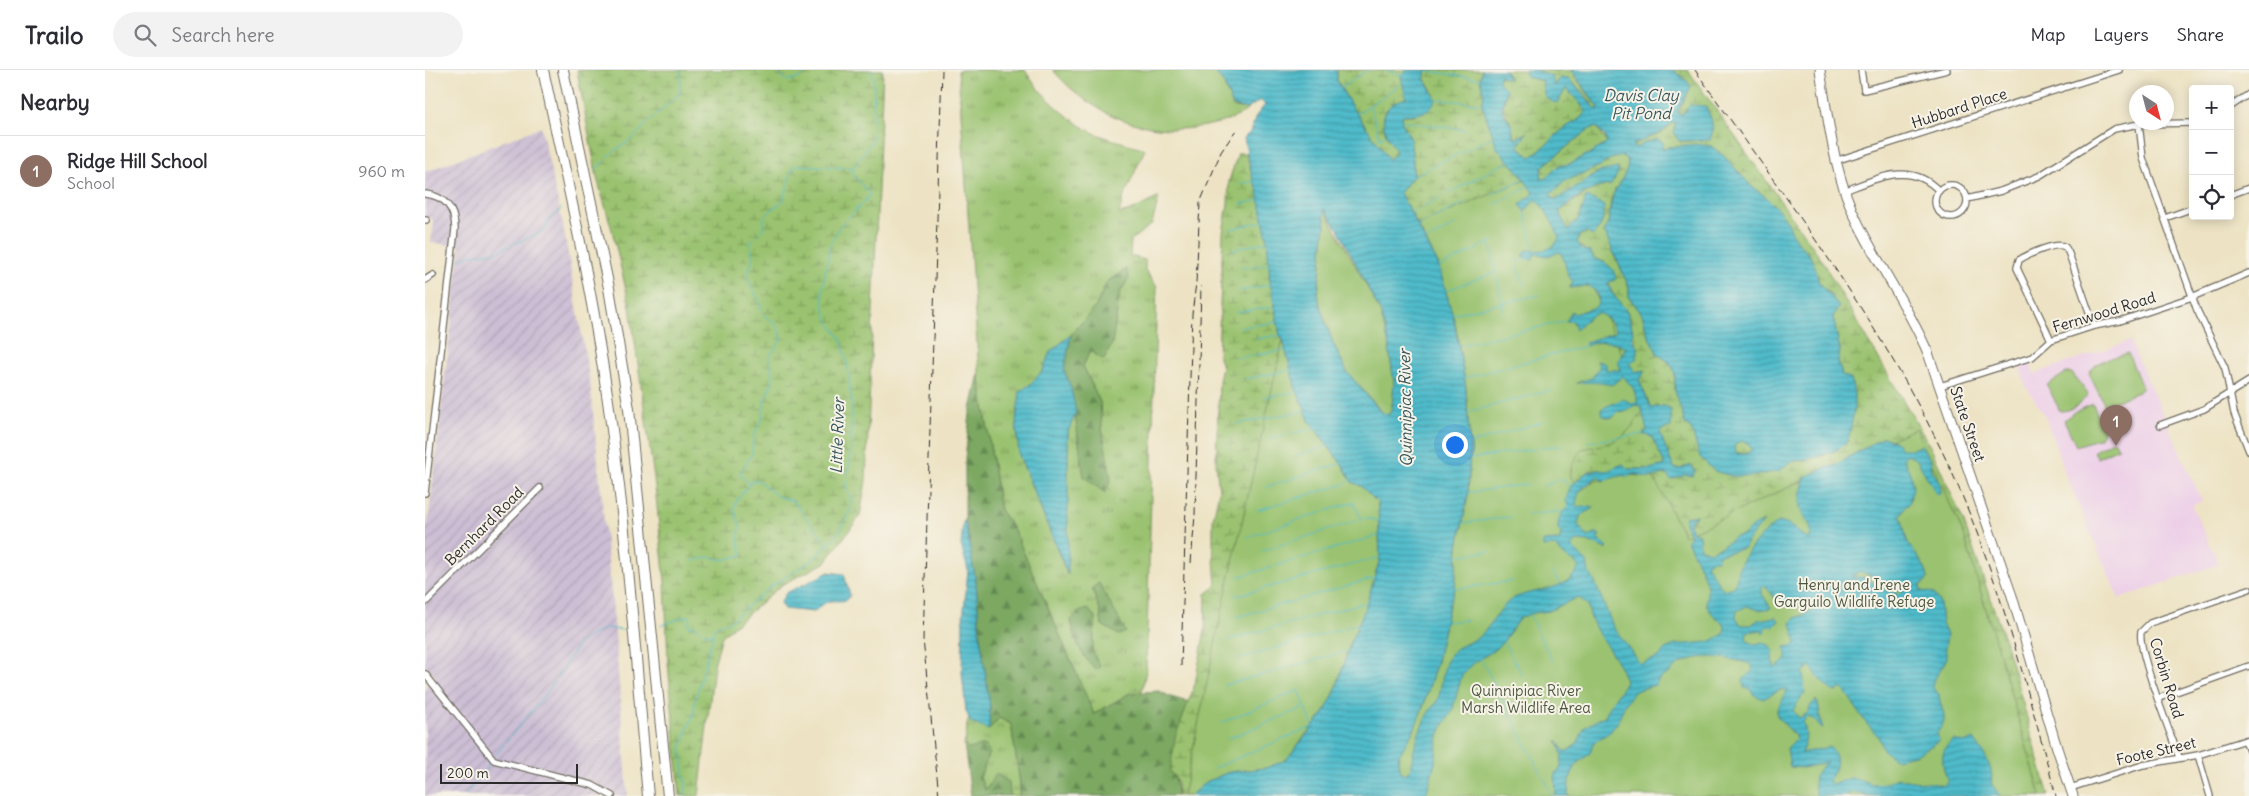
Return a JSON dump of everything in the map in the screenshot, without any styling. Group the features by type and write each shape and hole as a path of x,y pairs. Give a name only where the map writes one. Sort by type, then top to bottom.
{"highway":[{"path":"538,70 544,75 589,284 608,401 620,502 649,796"},
{"path":"563,70 609,288 627,400 639,492 668,796"}],"main road":[{"name":"State Street","path":"1820,70 1835,161 1844,191 1858,225 1916,325 1940,386 2012,596 2071,792"}],"street":[{"path":"1861,70 1864,90 1947,70"},
{"name":"Hubbard Place","path":"1835,161 2119,70"},
{"path":"2234,103 2249,94"},
{"path":"2174,124 2189,124"},
{"path":"1967,199 2001,190 2039,176 2113,129 2129,126"},
{"path":"2140,130 2143,158 2192,297 2225,368 2234,413 2249,451"},
{"path":"1844,191 1881,177 1901,173 1918,176 1939,191"},
{"path":"1946,185 1955,185 1963,190 1967,199 1962,213 1952,217 1942,214 1936,206 1935,200 1939,191 1946,185"},
{"path":"2234,194 2249,188"},
{"path":"425,194 437,196 449,205 454,217 455,229 425,493"},
{"path":"2165,218 2189,209"},
{"path":"2051,340 2017,268 2019,260 2057,245 2064,247 2069,254 2095,326"},
{"name":"Fernwood Road","path":"1940,386 2032,357 2051,340 2095,326 2120,321 2192,297 2249,273"},
{"path":"425,280 433,275"},
{"path":"2160,426 2204,409 2249,380"},
{"name":"Bernhard Road","path":"425,603 540,488"},
{"name":"Corbin Road","path":"2179,758 2141,643 2140,636 2143,628 2150,623 2249,589"},
{"path":"2159,698 2249,666"},
{"path":"425,674 494,760 599,787 612,796"},
{"path":"2247,739 2249,750"},
{"name":"Foote Street","path":"2071,792 2143,765 2197,755 2247,739"},
{"path":"2197,755 2209,795 2201,796"}],"shaded area":[{"path":"541,127 563,225 590,382 614,621 628,796 425,796 425,686 436,677 425,667 425,528 428,522 460,247 431,242 434,223 432,219 425,216 425,172"},
{"path":"2130,341 2202,501 2192,506 2219,564 2119,599 2066,476 2045,416 2026,386 2019,366 2030,363 2034,374"}],"green space":[{"path":"577,70 883,70 866,480 860,516 825,563 783,584 722,636 714,665 699,796 680,796 668,663 665,582 654,478 630,307 612,230 597,178"},
{"path":"958,70 1025,70 1045,96 1081,126 1103,136 1145,149 1123,199 1119,214 1131,211 1159,197 1152,224 1131,240 1130,256 1145,260 1145,270 1157,287 1146,670 1142,692 1130,693 1094,714 1014,530 1000,510 979,373","holes":["1126,269 1129,278 1120,292 1112,344 1090,351 1083,366 1100,402 1102,428 1084,477 1075,415 1068,432 1067,574 1019,455 1020,392 1032,383 1043,370 1050,352 1071,335 1096,306 1107,282","1092,589 1119,635 1102,625 1100,610","1096,618 1092,651 1099,666 1071,621"]},
{"path":"1053,70 1214,70 1224,84 1233,107 1248,109 1235,118 1188,129 1144,126 1124,120 1086,100 1068,86"},
{"path":"1337,70 1407,70 1401,76 1407,99 1390,106 1385,112 1384,126 1390,142 1396,149 1394,156 1389,159 1352,107 1337,81"},
{"path":"1427,70 1482,70 1480,79 1484,95 1482,104 1497,147 1519,172 1588,286 1596,295 1598,313 1611,320 1617,332 1605,335 1611,342 1618,343 1626,348 1618,361 1644,412 1647,431 1643,433 1652,437 1665,465 1650,469 1628,469 1623,464 1607,472 1599,470 1587,472 1571,486 1461,533 1463,516 1418,225 1400,193 1413,176 1410,137 1401,121 1403,115 1415,115 1432,91 1424,77"},
{"path":"1505,70 1525,70 1527,77 1543,81 1558,102 1566,88 1586,110 1580,119 1560,132 1531,158 1518,146 1526,133 1516,139 1511,123 1504,111 1503,105 1506,96 1499,82 1500,75 1509,79"},
{"path":"1535,70 1573,71 1574,76 1600,109 1596,109 1568,78 1558,81 1555,87 1545,74 1538,73"},
{"path":"1673,70 1688,70 1818,254 1931,448 1963,520 2007,647 2049,796 2000,796 1896,442 1883,437 1834,466 1824,468 1802,490 1692,532 1689,524 1696,516 1685,523 1690,536 1687,541 1578,494 1599,476 1612,478 1641,474 1650,477 1659,474 1679,476 1685,474 1685,466 1681,469 1675,469 1660,433 1663,429 1664,406 1651,408 1639,380 1645,371 1635,372 1630,364 1638,348 1627,311 1611,290 1605,262 1593,258 1577,242 1580,235 1587,232 1601,203 1592,201 1582,208 1580,217 1567,230 1559,212 1591,189 1611,184 1599,172 1556,200 1550,195 1565,181 1602,165 1610,159 1622,156 1628,160 1628,166 1611,200 1609,220 1604,231 1629,287 1629,297 1642,314 1648,335 1658,354 1670,363 1675,372 1675,390 1685,424 1691,429 1696,439 1696,446 1789,462 1818,457 1837,450 1847,442 1854,410 1838,362 1840,350 1833,317 1832,296 1819,283 1810,256 1795,239 1779,210 1752,187 1725,157 1695,144 1660,148 1663,143 1636,149 1632,145 1662,132 1673,123 1676,124 1675,132 1679,141 1691,141 1713,131 1709,113 1687,107 1682,115 1679,114 1678,110 1683,103 1689,83"},
{"path":"1597,127 1607,142 1605,145 1570,164 1558,166 1544,180 1541,179 1542,167 1589,129"},
{"path":"1238,153 1246,153 1258,191 1267,238 1274,307 1280,335 1283,340 1196,789 1190,796 1177,796 1177,782 1170,772 1175,738 1195,684 1205,630 1206,594 1216,586 1213,519 1219,491 1216,463 1219,381 1222,367 1218,354 1223,233 1228,203 1229,181"},
{"path":"1538,174 1576,258 1587,274 1646,410 1622,436 1606,444 1582,449 1574,460 1571,469 1574,482 1582,490 1598,481 1616,476 1626,475 1654,478 1684,536 1916,428 1964,535 2041,796 1407,796 1398,762 1399,755 1414,730 1424,704 1455,588 1458,547 1468,495 1470,448 1466,388 1456,327 1438,264 1418,225"},
{"path":"1324,208 1380,311 1388,341 1394,383 1392,407 1389,415 1383,413 1347,372 1333,343 1320,306 1318,293 1325,226"},
{"path":"1126,269 1129,278 1120,292 1112,344 1104,360 1090,351 1083,366 1100,402 1102,428 1111,480 1105,493 1084,477 1071,388 1064,371 1071,335 1096,306 1107,282"},
{"path":"1283,340 1295,386 1310,422 1344,467 1352,482 1361,486 1378,503 1380,559 1365,609 1351,641 1333,697 1322,716 1301,740 1291,756 1266,768 1229,772 1206,782 1190,796 1183,796 1222,611"},
{"path":"2128,353 2142,387 2138,392 2105,406 2089,374 2101,362"},
{"path":"979,373 1000,510 1014,530 1094,714 1130,693 1159,691 1171,697 1189,702 1183,720 1175,776 1177,796 1019,796 1020,783 1011,724 999,718 989,730 990,706 980,635 976,582 965,521 965,458 970,414"},
{"path":"2066,373 2072,373 2088,394 2076,406 2069,410 2060,411 2047,385"},
{"path":"2093,404 2104,430 2100,438 2076,446 2064,420 2074,412"},
{"path":"1740,440 1748,443 1752,450 1746,454 1736,453 1734,446"},
{"path":"2114,440 2118,448 2097,458 2094,451"},
{"path":"1099,583 1126,632 1119,635 1102,625 1100,610 1092,588"},
{"path":"1088,609 1096,618 1092,651 1100,667 1096,669 1086,659 1079,647 1071,620 1079,612"},
{"path":"969,717 971,723 999,718 1011,724 1020,783 1019,796 1010,796 1009,782 985,790 969,749 964,744"},
{"path":"964,744 969,749 984,745 989,752 980,778 985,790 996,774 1009,782 1010,796 971,796"}],"water":[{"path":"1214,70 1337,70 1337,81 1352,107 1389,159 1394,156 1396,150 1386,134 1384,119 1390,106 1406,98 1401,76 1407,70 1427,70 1424,78 1436,99 1431,108 1423,113 1403,115 1401,121 1410,137 1413,176 1400,193 1438,264 1454,320 1466,388 1470,448 1468,495 1458,547 1455,588 1424,704 1414,730 1399,755 1398,762 1402,775 1410,771 1420,732 1426,717 1437,701 1445,665 1451,654 1480,636 1509,601 1566,582 1579,567 1575,562 1563,555 1558,548 1553,546 1543,547 1543,541 1560,540 1559,520 1563,512 1568,508 1566,499 1571,486 1587,472 1607,471 1623,464 1628,469 1650,469 1665,465 1652,437 1643,434 1647,431 1641,406 1635,405 1625,412 1619,411 1611,418 1603,416 1601,409 1623,399 1632,403 1638,402 1633,388 1623,376 1612,385 1594,382 1576,383 1592,378 1600,367 1597,361 1606,364 1606,370 1621,370 1618,361 1626,348 1617,343 1606,342 1586,346 1586,342 1616,332 1609,320 1598,313 1591,316 1576,329 1573,321 1566,321 1572,311 1574,314 1596,307 1599,300 1596,291 1588,286 1569,288 1573,282 1560,252 1547,256 1536,253 1532,260 1523,256 1526,250 1545,250 1553,246 1559,238 1549,217 1535,199 1525,212 1520,204 1534,194 1519,172 1497,148 1482,104 1484,95 1480,79 1482,70 1505,70 1509,80 1500,75 1499,82 1507,90 1502,106 1503,113 1512,125 1513,136 1516,139 1527,132 1518,146 1531,157 1560,132 1580,119 1586,110 1566,88 1558,103 1550,101 1545,96 1543,81 1527,77 1525,70 1535,70 1551,76 1555,86 1560,78 1568,78 1596,109 1600,109 1571,70 1673,70 1689,83 1691,87 1678,110 1679,114 1682,115 1690,105 1705,106 1712,123 1710,140 1679,141 1675,133 1676,124 1673,123 1662,132 1632,145 1636,148 1646,142 1658,139 1664,143 1661,148 1695,144 1711,146 1725,157 1752,187 1779,210 1787,221 1795,239 1810,256 1819,283 1839,306 1833,317 1840,350 1838,362 1842,375 1851,379 1854,393 1854,410 1850,433 1847,442 1837,450 1818,457 1790,462 1779,471 1754,476 1732,476 1714,471 1700,457 1691,429 1685,424 1675,390 1675,372 1670,363 1658,354 1648,335 1642,314 1629,297 1629,287 1604,231 1609,220 1613,195 1628,166 1628,160 1622,156 1610,159 1602,165 1565,181 1550,195 1556,200 1599,172 1618,168 1618,173 1611,185 1596,188 1583,194 1559,212 1568,230 1580,217 1586,197 1601,203 1604,207 1603,219 1598,229 1592,236 1587,232 1580,235 1577,242 1583,250 1591,252 1593,258 1605,263 1613,271 1616,279 1608,283 1611,292 1627,311 1633,331 1632,339 1638,348 1636,359 1630,364 1635,372 1646,370 1639,380 1651,408 1665,406 1671,409 1671,427 1663,429 1660,433 1675,469 1691,465 1695,471 1693,476 1685,475 1671,480 1666,474 1650,477 1635,475 1627,477 1623,475 1602,481 1599,476 1586,485 1577,497 1577,507 1595,507 1580,516 1578,525 1588,537 1596,533 1600,535 1597,539 1607,547 1606,549 1590,542 1576,541 1571,546 1587,562 1589,573 1593,578 1613,626 1640,664 1659,657 1665,649 1675,645 1709,642 1724,634 1725,627 1707,606 1707,587 1701,569 1687,540 1690,536 1685,523 1685,517 1697,515 1689,524 1692,532 1699,534 1700,548 1709,552 1735,537 1744,535 1752,527 1764,521 1747,541 1745,548 1720,554 1717,560 1711,560 1706,564 1723,590 1729,589 1735,584 1738,570 1750,550 1761,536 1779,522 1789,525 1809,540 1811,534 1810,526 1800,506 1805,477 1824,468 1834,466 1883,437 1896,442 1901,449 1913,449 1921,445 1931,460 1932,470 1940,484 1941,493 1937,495 1917,460 1908,454 1903,458 1910,473 1913,487 1909,504 1904,508 1900,516 1907,541 1923,564 1927,574 1928,579 1920,586 1921,591 1933,593 1940,603 1942,623 1947,635 1945,648 1947,658 1932,684 1934,690 1939,694 1944,714 1943,722 1937,733 1939,741 1916,755 1895,759 1884,751 1878,736 1866,723 1845,691 1840,688 1837,692 1833,691 1825,685 1811,665 1803,672 1805,692 1793,710 1799,718 1808,713 1811,705 1816,700 1823,728 1814,719 1807,717 1803,722 1806,738 1801,753 1829,747 1833,751 1837,763 1829,780 1832,785 1852,777 1872,784 1886,783 1898,778 1944,786 1948,781 1943,764 1945,748 1954,740 1964,743 1974,739 1987,760 1991,771 1991,783 2000,796 1872,796 1852,792 1844,796 1817,796 1814,785 1815,777 1827,762 1803,768 1790,767 1787,748 1796,739 1777,716 1777,710 1788,689 1780,690 1763,699 1753,694 1749,688 1744,688 1743,680 1753,670 1751,664 1724,658 1706,657 1688,660 1675,667 1667,675 1661,677 1655,685 1635,691 1625,704 1618,722 1610,732 1593,743 1590,753 1576,765 1569,780 1568,796 1556,796 1555,773 1559,771 1562,760 1557,740 1565,753 1577,744 1585,727 1606,715 1608,708 1626,682 1618,662 1594,626 1588,605 1578,597 1549,611 1529,614 1519,619 1503,642 1493,651 1472,664 1462,675 1452,712 1439,736 1435,763 1426,795 1190,796 1206,782 1229,772 1266,768 1286,760 1324,713 1335,692 1351,641 1365,609 1380,559 1378,503 1361,486 1352,482 1344,467 1310,422 1295,386 1280,335 1270,282 1267,238 1258,191 1252,176 1244,138 1251,131 1256,116 1265,105 1260,100 1248,109 1233,106 1224,84","holes":["1597,127 1605,136 1607,142 1605,145 1570,164 1558,166 1545,179 1541,179 1542,167 1589,129","1324,208 1338,229 1380,311 1388,341 1394,383 1392,407 1389,415 1381,412 1347,372 1333,343 1320,306 1318,293 1325,224","1740,441 1748,443 1752,450 1746,454 1736,453 1734,446","1859,572 1865,573 1903,590 1899,594 1886,590 1864,577 1851,577","1766,586 1778,603 1812,605 1825,599 1827,603 1793,619 1791,624 1797,642 1792,646 1785,647 1787,660 1775,668 1772,659 1774,651 1769,645 1761,642 1756,645 1746,640 1747,632 1761,630 1763,634 1766,632 1764,629 1767,626 1773,627 1779,621 1776,617 1758,620 1751,625 1741,625 1736,617 1737,611 1747,606 1759,610 1771,608 1762,594 1762,587"]},
{"path":"1071,335 1064,371 1071,388 1076,412 1068,432 1068,575 1019,455 1016,421 1020,392 1032,383 1043,370 1050,352"},
{"path":"965,521 976,582 980,635 990,706 989,730 971,723 966,711 962,673 963,619 968,570 961,545 963,522"},
{"path":"829,572 844,574 850,595 848,599 827,602 813,612 784,609 780,603 786,593"}],"waterway":[{"path":"596,169 614,151 635,137 648,122 679,94 681,84 680,70"},
{"name":"Little River","path":"776,70 788,80 796,80 808,70"},
{"name":"Little River","path":"685,796 686,787 681,748 693,715 715,627 729,622 773,585 814,559 839,532 851,508 851,499 846,488 851,448 852,407 847,361 841,339 829,322 824,309 822,291 830,245 839,227 870,194 854,176 853,168 873,139 874,78 870,70"},
{"path":"1342,88 1367,70"},
{"path":"1384,70 1402,75"},
{"path":"1427,71 1480,79"},
{"path":"1357,114 1402,83"},
{"path":"1436,99 1482,104"},
{"path":"1370,106 1380,138"},
{"path":"1401,121 1466,130"},
{"path":"1375,140 1386,135"},
{"path":"1413,176 1493,137"},
{"path":"1411,213 1509,161"},
{"path":"750,485 740,474 752,454 753,438 763,416 764,401 772,383 769,358 782,338 776,324 763,315 760,303 747,277 753,257 750,243 763,228 764,218 783,201 792,170 796,165 852,168"},
{"path":"1492,194 1523,179"},
{"path":"1239,184 1255,181"},
{"path":"1495,204 1528,187"},
{"path":"1241,204 1260,200"},
{"path":"1418,226 1466,202"},
{"path":"460,260 470,255 496,252 541,232 547,227 548,220 558,214 561,208"},
{"path":"1525,212 1534,249"},
{"path":"1231,229 1264,221"},
{"path":"1425,241 1455,225"},
{"path":"1232,250 1268,241"},
{"path":"1438,268 1493,241"},
{"path":"1490,243 1504,312"},
{"path":"1523,284 1517,263 1528,258"},
{"path":"1241,268 1270,264"},
{"path":"1445,291 1496,272"},
{"path":"1239,291 1273,284"},
{"path":"1452,314 1539,295"},
{"path":"1237,312 1274,307"},
{"path":"1460,345 1566,321"},
{"path":"1240,327 1279,322"},
{"path":"1256,339 1280,335"},
{"path":"1464,378 1586,346"},
{"path":"1237,358 1286,350"},
{"path":"1245,379 1291,370"},
{"path":"1468,412 1552,390"},
{"path":"1264,397 1298,392"},
{"path":"1236,424 1304,411"},
{"path":"1470,444 1541,422"},
{"path":"1270,438 1314,429"},
{"path":"1588,442 1643,434"},
{"path":"1469,459 1563,445"},
{"path":"1295,456 1328,446"},
{"path":"1266,487 1342,463"},
{"path":"1257,510 1345,484 1351,479"},
{"path":"1543,486 1562,479 1571,486"},
{"path":"692,561 710,557 723,560 742,555 738,539 740,525 734,510 737,500 752,481 758,480 777,496 793,501 828,545"},
{"path":"1467,493 1528,484"},
{"path":"1247,537 1353,502 1361,518"},
{"path":"1526,515 1563,511"},
{"path":"1463,523 1511,517"},
{"path":"1262,551 1365,518 1381,521"},
{"path":"1238,577 1380,535"},
{"path":"1456,556 1490,551"},
{"path":"1235,596 1381,557"},
{"path":"1553,571 1559,584"},
{"path":"1233,618 1375,578"},
{"path":"1454,589 1513,581"},
{"path":"1228,640 1367,602"},
{"path":"1528,612 1552,661"},
{"path":"661,625 687,616 690,617 688,625 695,626 703,633 712,634"},
{"path":"1444,622 1468,620"},
{"path":"1239,659 1358,624"},
{"path":"496,754 548,691 580,642 605,628 622,630"},
{"path":"1503,641 1522,675"},
{"path":"1224,685 1348,651"},
{"path":"1480,657 1553,796"},
{"path":"1221,723 1299,690 1313,727"},
{"path":"1227,739 1303,708"},
{"path":"1214,768 1312,727"},
{"path":"485,770 488,765"},
{"path":"464,796 480,777"}],"railway":[{"path":"939,796 923,639 942,70"},
{"path":"1695,70 1831,263 1895,363 1924,415 1950,468 1983,548 2010,630 2056,796"},
{"path":"1181,666 1192,314 1196,283 1200,203 1221,152 1236,130"},
{"path":"1191,563 1195,515 1201,286"}],"place":[{"name":"Ridge Hill School","path":"2116,446"}],"water label":[{"name":"Davis Clay Pit Pond","path":"1641,104"},
{"name":"Quinnipiac River","path":"1405,408"}],"park label":[{"name":"Henry and Irene Garguilo Wildlife Refuge","path":"1854,592"},
{"name":"Quinnipiac River Marsh Wildlife Area","path":"1526,698"}]}
